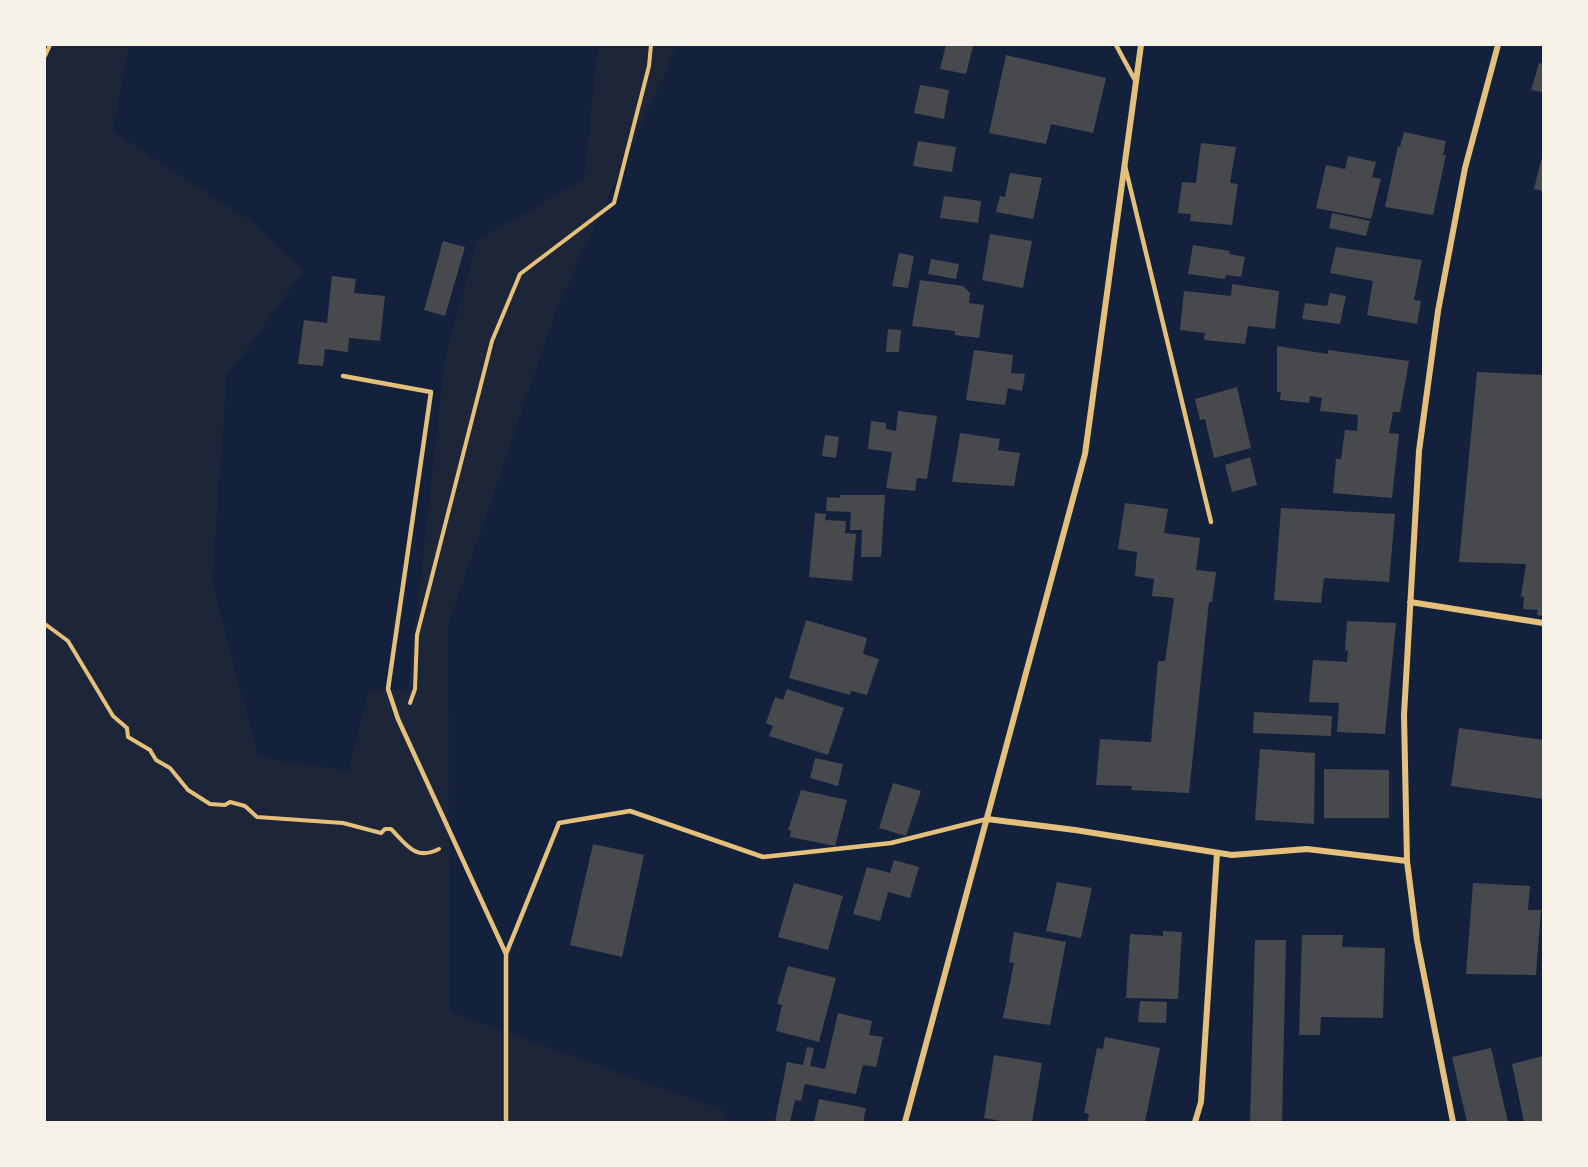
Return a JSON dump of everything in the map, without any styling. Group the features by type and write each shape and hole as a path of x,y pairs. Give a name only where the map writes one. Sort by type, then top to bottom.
{"street":[{"path":"905,1122 1084,454 1141,45"},
{"path":"1453,1122 1417,940 1407,861 1404,715 1419,451 1438,311 1465,168 1498,45"},
{"path":"1410,602 1543,623"},
{"path":"987,819 1075,830 1232,855 1307,849 1407,861"},
{"path":"1195,1122 1201,1102 1217,853"}],"lane":[{"path":"1116,45 1136,82"},
{"path":"1125,165 1211,522"},
{"path":"344,376 431,392 388,689 398,718 506,954"},
{"path":"506,1122 506,954 559,823 630,811 763,857 891,843 987,819"}],"path":[{"path":"45,56 50,45"},
{"path":"398,718 410,702 415,688 417,635 492,340 520,274 614,203 649,66 651,45"},
{"path":"45,624 68,641 113,716 127,728 128,737 150,750 156,760 170,768 188,790 210,804 225,805 230,802 245,806 257,817 343,823 381,834 385,829 391,829 412,851 427,855 439,849 449,830"}],"shaded area":[{"path":"45,45 129,45 113,131 252,222 304,270 227,377 212,580 258,757 348,771 369,689 408,691 444,365 476,241 584,179 598,45 678,45 558,306 448,626 450,1012 723,1110 724,1122 45,1122"}],"building":[{"path":"946,45 973,46 966,74 940,69"},
{"path":"1006,55 1106,78 1093,133 1051,124 1046,144 989,133"},
{"path":"1539,63 1543,64 1543,92 1531,90"},
{"path":"920,85 949,90 944,119 914,113"},
{"path":"1404,132 1446,141 1443,155 1446,155 1433,215 1385,207 1398,146 1400,147"},
{"path":"918,141 956,147 952,172 913,166"},
{"path":"1201,143 1236,147 1230,183 1238,184 1232,225 1190,221 1191,214 1178,213 1182,182 1196,183"},
{"path":"1348,156 1376,162 1372,177 1381,179 1371,219 1316,208 1326,165 1345,169"},
{"path":"1543,158 1543,191 1534,189"},
{"path":"1010,173 1042,178 1033,219 996,212 1000,196 1005,197"},
{"path":"944,196 981,201 978,223 940,218"},
{"path":"1332,213 1370,221 1366,236 1329,228"},
{"path":"990,234 1032,241 1023,288 982,280"},
{"path":"443,241 465,247 445,316 424,310"},
{"path":"1193,245 1230,251 1229,254 1245,257 1241,277 1226,275 1225,279 1188,274"},
{"path":"1336,247 1422,260 1414,300 1421,301 1417,324 1367,315 1373,281 1330,273"},
{"path":"899,253 914,256 908,288 892,286"},
{"path":"931,259 959,264 956,279 928,274"},
{"path":"332,276 356,279 354,293 385,296 380,341 349,338 348,352 325,349 323,366 298,364 304,320 327,323"},
{"path":"920,280 963,286 970,293 969,303 984,305 979,338 955,335 955,331 912,326"},
{"path":"1232,284 1279,291 1275,329 1248,326 1245,344 1204,340 1205,333 1180,330 1184,291 1231,296"},
{"path":"1330,293 1346,296 1340,324 1302,319 1305,303 1327,306"},
{"path":"888,329 901,330 899,352 886,352"},
{"path":"1277,346 1328,354 1328,350 1409,361 1400,412 1393,412 1389,433 1399,434 1392,498 1333,493 1336,459 1341,459 1345,430 1357,431 1358,415 1320,411 1322,398 1310,396 1309,403 1280,400 1281,392 1277,392"},
{"path":"974,350 1013,355 1011,373 1025,374 1022,391 1008,388 1005,405 966,400"},
{"path":"1477,372 1543,375 1543,616 1537,615 1538,610 1523,609 1524,596 1521,597 1526,564 1459,562"},
{"path":"1237,387 1251,448 1214,458 1205,419 1200,420 1195,399"},
{"path":"898,411 937,416 927,479 917,478 915,491 886,488 892,452 868,449 871,421 886,423 886,429 896,431"},
{"path":"960,433 1000,439 998,450 1020,453 1014,486 952,482"},
{"path":"825,435 839,437 836,458 822,456"},
{"path":"1250,457 1257,485 1232,492 1225,465"},
{"path":"840,495 885,495 881,557 861,557 862,530 850,530 851,512 826,511 827,497 840,498"},
{"path":"1125,503 1168,509 1164,533 1200,538 1196,570 1216,572 1212,602 1209,602 1189,793 1131,790 1132,786 1096,785 1100,739 1151,742 1158,661 1165,661 1174,598 1152,596 1154,579 1135,576 1137,552 1118,549"},
{"path":"1281,508 1395,514 1389,582 1324,578 1321,603 1274,600"},
{"path":"815,513 826,514 825,520 846,521 845,533 856,534 852,581 809,577"},
{"path":"806,620 867,638 863,654 879,659 867,695 851,691 850,695 789,678"},
{"path":"1347,621 1396,623 1385,734 1337,732 1339,703 1309,702 1313,660 1347,662 1348,651 1345,650"},
{"path":"787,689 844,708 828,755 769,736 773,726 766,723 775,697 783,700"},
{"path":"1254,712 1332,716 1331,736 1253,733"},
{"path":"1459,728 1543,740 1543,799 1451,786"},
{"path":"1260,749 1315,753 1314,824 1255,820"},
{"path":"815,758 843,764 838,786 810,778"},
{"path":"1324,769 1389,770 1389,818 1324,818"},
{"path":"893,783 921,791 906,836 879,828"},
{"path":"801,790 847,800 835,846 790,837 791,831 788,830"},
{"path":"593,844 644,855 622,957 570,945"},
{"path":"894,860 919,867 910,898 888,892 880,921 853,914 867,867 890,873"},
{"path":"1057,882 1092,888 1081,938 1046,931"},
{"path":"794,883 843,896 828,950 778,937"},
{"path":"1473,883 1530,886 1528,910 1541,910 1536,975 1466,974"},
{"path":"1163,931 1182,932 1178,999 1126,998 1130,934 1163,936"},
{"path":"1014,932 1066,942 1050,1025 1003,1018 1014,963 1009,962"},
{"path":"1302,935 1343,935 1342,947 1385,948 1383,1018 1321,1017 1320,1035 1299,1035"},
{"path":"1255,940 1286,940 1282,1122 1250,1122"},
{"path":"788,966 836,978 819,1042 776,1031 782,1005 777,1004"},
{"path":"1140,1001 1167,1002 1166,1023 1138,1022"},
{"path":"838,1013 872,1021 869,1035 883,1037 876,1067 863,1065 856,1094 805,1084 801,1101 795,1100 790,1122 775,1122 787,1062 803,1065 807,1047 814,1048 810,1066 825,1069"},
{"path":"1105,1037 1160,1048 1145,1122 1087,1122 1089,1114 1084,1113 1097,1048 1103,1049"},
{"path":"1491,1048 1508,1122 1467,1122 1452,1057"},
{"path":"994,1055 1042,1063 1032,1122 1007,1122 984,1118"},
{"path":"1543,1056 1543,1122 1524,1122 1512,1064"},
{"path":"819,1099 866,1108 863,1122 814,1122"}]}
